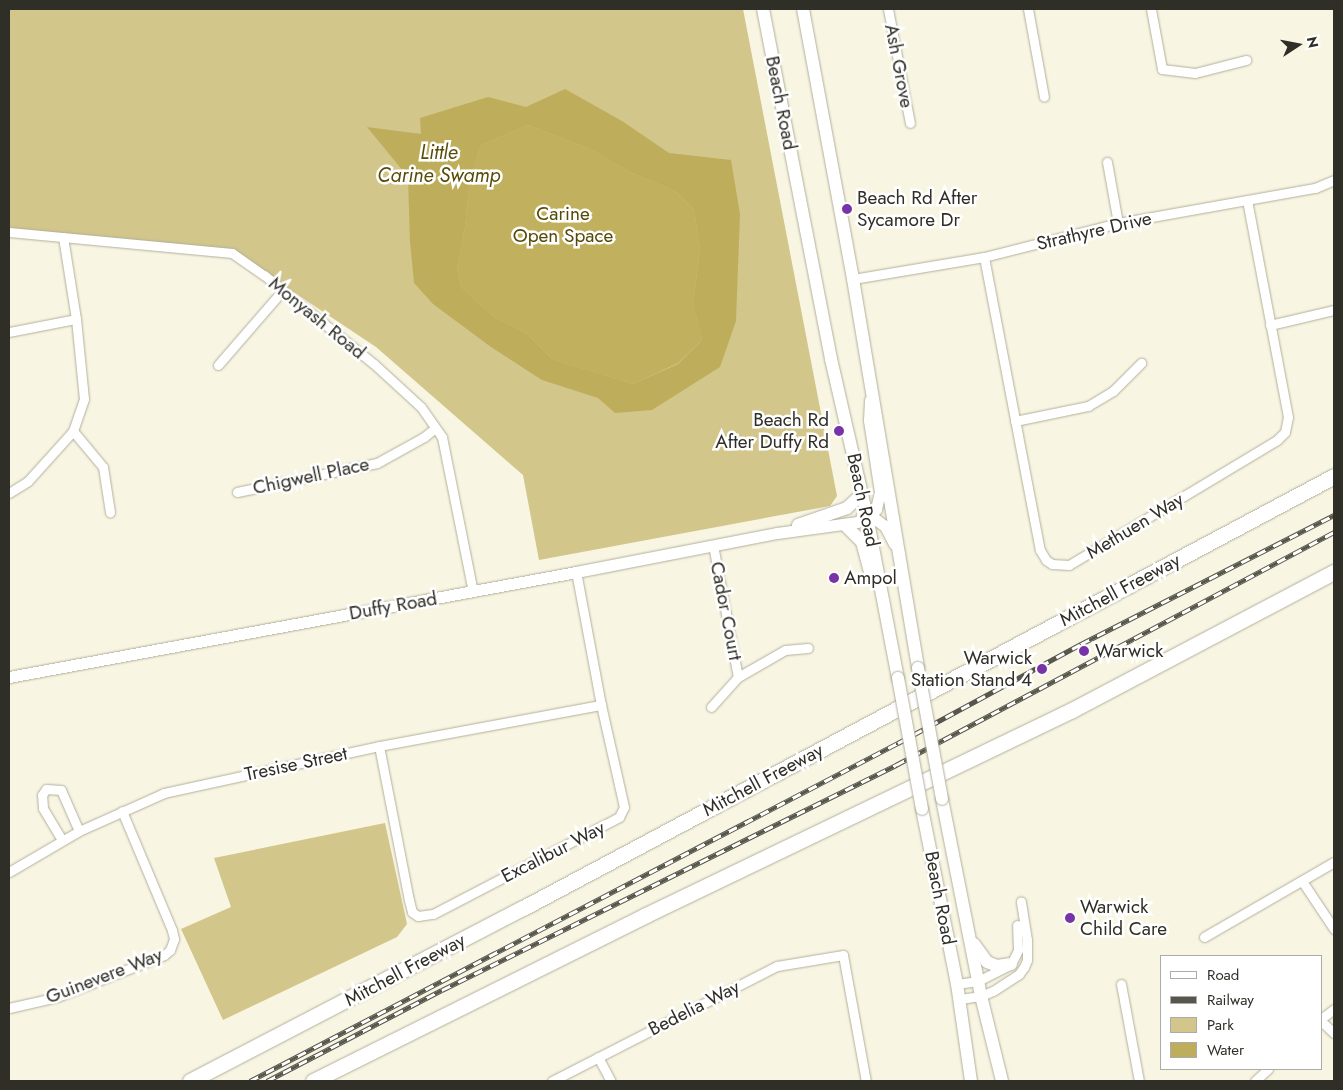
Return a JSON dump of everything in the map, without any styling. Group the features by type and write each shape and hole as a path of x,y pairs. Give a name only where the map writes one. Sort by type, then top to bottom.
{"highway":[{"name":"Mitchell Freeway","path":"190,1081 523,908 1334,476"},
{"path":"313,1081 646,915 1072,710 1334,572"}],"main road":[{"name":"Beach Road","path":"763,9 831,359 867,516 891,639 922,809 960,999 971,1081"},
{"name":"Beach Road","path":"803,9 853,279 898,556 942,799 981,996 1002,1081"},
{"path":"870,388 869,420 880,492 876,509 867,516 880,522 889,531 898,556"},
{"path":"798,526 847,508 862,494"},
{"name":"Duffy Road","path":"777,533 798,526 856,515 867,516"},
{"name":"Duffy Road","path":"9,677 473,592 777,533 845,525 857,522 867,516"},
{"path":"845,525 862,542 891,639"},
{"path":"969,935 987,962 997,966 1011,964"}],"street":[{"name":"Ash Grove","path":"888,9 910,123"},
{"path":"1028,9 1044,97"},
{"path":"1151,9 1162,69 1195,73 1246,60"},
{"path":"1108,162 1118,223"},
{"name":"Strathyre Drive","path":"853,279 984,257 1118,223 1315,188 1334,180"},
{"name":"Methuen Way","path":"984,257 1040,550 1046,560 1052,564 1069,565 1283,435 1288,417 1247,201"},
{"name":"Monyash Road","path":"9,232 232,253 264,275 374,364 422,407 442,437 448,458 473,592"},
{"path":"9,492 28,481 73,431 84,399 76,319 64,237"},
{"path":"218,364 282,291"},
{"path":"1270,325 1334,310"},
{"path":"9,332 76,319"},
{"path":"1015,421 1088,406 1113,391 1141,364"},
{"name":"Chigwell Place","path":"237,492 377,463 424,437 435,428"},
{"path":"73,431 103,467 110,512"},
{"name":"Cador Court","path":"713,545 738,677"},
{"name":"Excalibur Way","path":"380,746 411,909 418,916 429,916 612,822 622,814 624,807 601,705 576,572"},
{"name":"Cador Court","path":"711,707 738,677 785,650 808,648"},
{"name":"Tresise Street","path":"9,872 79,831 164,793 380,746 601,705"},
{"path":"62,840 43,808 42,795 46,789 61,790 79,831"},
{"name":"Guinevere Way","path":"9,1008 57,997 164,955 170,950 174,939 172,930 122,811"},
{"path":"1204,937 1334,862"},
{"path":"1302,881 1334,928"},
{"path":"960,999 981,996 996,989 1019,974 1024,967 1027,960 1027,940 1021,901"},
{"path":"957,984 978,981 1011,964 1018,950 1017,925"},
{"name":"Bedelia Way","path":"552,1081 777,966 843,955 866,1081"},
{"path":"1121,984 1139,1081"},
{"path":"1323,1019 1334,1009"},
{"path":"1323,1021 1334,1034"},
{"path":"598,1057 611,1081"},
{"path":"1255,1081 1267,1070"}],"green space":[{"name":"Carine Open Space","path":"9,9 743,9 837,496 830,506 539,560 523,475 376,347 229,249 9,230"},
{"path":"528,125 590,149 630,172 675,191 694,210 700,249 693,303 702,340 678,363 633,384 552,359 526,333 494,317 461,287 457,268 465,227 470,179 481,145"},
{"path":"385,823 407,924 397,937 223,1020 181,929 231,907 214,858"}],"water":[{"name":"Little Carine Swamp","path":"565,89 622,121 669,153 731,160 740,214 736,321 720,367 652,410 615,413 598,398 542,380 491,347 433,304 414,283 410,242 408,177 367,127 421,134 420,118 488,97 526,107","holes":["528,125 590,149 630,172 675,191 694,210 700,249 693,303 702,340 678,364 633,384 552,359 526,333 494,317 461,287 457,268 465,227 470,179 481,145"]}],"railway":[{"path":"250,1081 898,743 1081,644 1334,515"},
{"path":"267,1081 442,990 896,765 1334,532"}],"place":[{"name":"Beach Rd After Sycamore Dr","path":"847,209"},
{"name":"Beach Rd After Duffy Rd","path":"839,431"},
{"name":"Ampol","path":"834,578"},
{"name":"Warwick","path":"1084,651"},
{"name":"Warwick Station Stand 4","path":"1042,669"},
{"name":"Warwick Child Care","path":"1070,918"}]}
